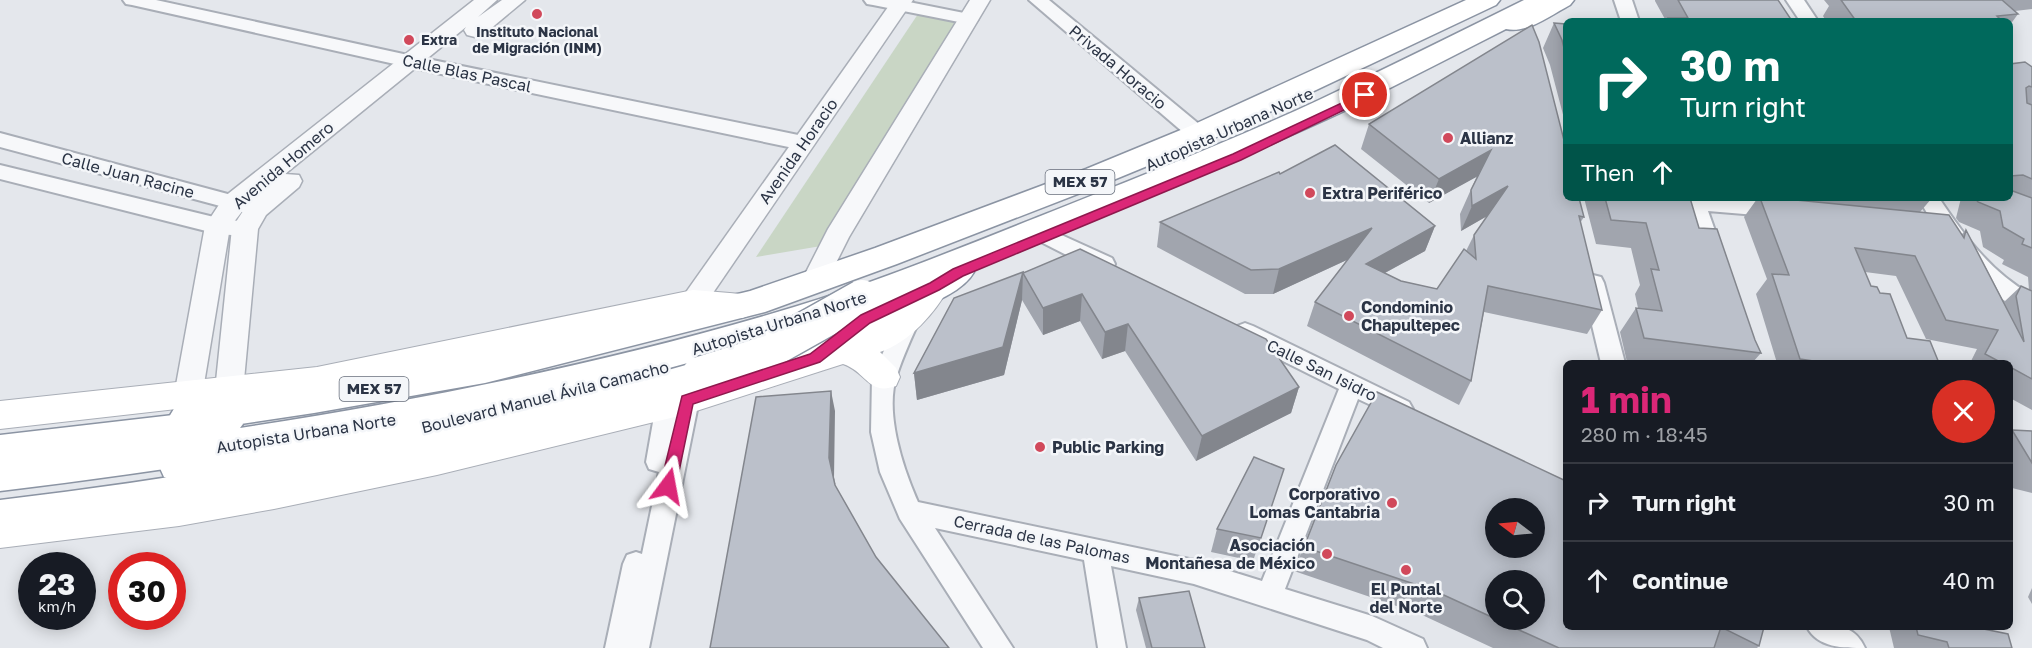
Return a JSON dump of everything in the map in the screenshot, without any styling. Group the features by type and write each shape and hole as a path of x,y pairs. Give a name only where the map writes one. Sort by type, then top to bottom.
{"highway":[{"name":"MEX 57","path":"0,438 212,414 485,369 742,306 814,282 1096,176 1198,134 1487,0"},
{"name":"Autopista Urbana Norte","path":"0,475 259,442 456,407 660,358 862,298 908,282 1207,161 1330,106 1544,0"},
{"name":"Boulevard Manuel Ávila Camacho","path":"0,488 238,458 407,430 534,402 766,339 946,279 1237,157 1561,0"},
{"name":"Autopista Urbana Norte","path":"0,450 256,420 366,404 453,387 651,340 894,267 1515,21"},
{"path":"829,355 866,319 946,279"},
{"path":"0,517 125,501 253,480 561,415 757,357 862,298"}],"main road":[{"name":"Boulevard Manuel Ávila Camacho","path":"0,532 179,510 274,494 437,460 678,402 882,339 909,319 946,279"},
{"path":"0,415 317,380 693,302 742,306"},
{"path":"829,355 867,359 884,377"}],"street":[{"name":"Calle Blas Pascal","path":"132,0 418,63 803,143"},
{"name":"Avenida Homero","path":"229,391 251,219 487,0"},
{"name":"Avenida Homero","path":"188,396 218,226 233,203 418,63 515,0"},
{"path":"814,282 837,235 974,10 873,0"},
{"name":"Privada Horacio","path":"1038,0 1198,134"},
{"path":"1623,0 1629,18"},
{"path":"1795,0 1807,18"},
{"name":"Avenida Horacio","path":"693,302 901,3"},
{"name":"Calle Juan Racine","path":"0,140 233,203 251,219"},
{"name":"Calle Juan Racine","path":"0,172 218,226 251,219"},
{"path":"1694,201 1720,277"},
{"path":"1703,201 1798,212"},
{"path":"1930,201 1975,263 2002,289 2032,305"},
{"path":"1924,225 1947,227"},
{"path":"1046,236 1120,272"},
{"path":"1588,264 1612,360"},
{"path":"909,319 884,377 882,398 884,432 892,472 909,511 999,648"},
{"name":"Calle San Isidro","path":"1226,323 1416,416"},
{"path":"1269,596 1352,385"},
{"path":"619,648 678,402"},
{"path":"635,648 678,402"},
{"name":"Cerrada de las Palomas","path":"909,511 1194,572 1372,629 1413,648"},
{"path":"1095,550 1112,648"}],"green space":[{"path":"918,14 965,24 827,245 756,257"}],"building":[{"path":"1678,0 1778,0 1790,18 1688,18"},
{"path":"1841,0 2002,0 2018,14 1997,16 1999,18 1854,18"},
{"path":"1554,23 1563,24 1563,44"},
{"path":"1532,25 1539,42 1563,136 1563,201 1580,201 1584,217 1579,216 1602,310 1488,286 1471,381 1315,302 1372,228 1279,269 1251,270 1160,222 1279,172 1280,174 1335,145 1435,226 1366,264 1401,281 1437,289 1464,249 1476,259 1474,235 1508,186 1472,206 1471,190 1491,150 1439,179 1369,124"},
{"path":"2025,62 2032,67 2032,87 2026,88 2027,103 2032,105 2032,179 2023,175 2013,176 2013,64"},
{"path":"2013,191 2032,198 2032,248 2022,244 2024,239 2003,227 2000,211 1978,202 2013,201"},
{"path":"1606,201 1691,201 1699,228 1717,229 1761,353 1644,338 1636,308 1662,311 1651,269 1659,270 1646,223 1611,220"},
{"path":"1761,201 1807,201 1949,215 1964,238 1966,230 2024,342 2016,296 2021,286 2032,291 2032,379 2013,369 2013,360 1996,360 1985,354 1998,330 1946,320 1915,256 1855,248 1871,286 1877,287 1880,293 1890,294 1907,338 1930,341 1938,360 1800,359 1772,274 1789,275"},
{"path":"1080,249 1266,339 1299,387 1202,436 1128,324 1105,332 1082,294 1043,308 1023,273"},
{"path":"1023,272 1003,347 914,373 954,298"},
{"path":"831,391 829,458 835,485 876,557 949,648 710,648 756,397"},
{"path":"1377,392 1563,480 1563,630 1720,630 1714,648 1559,648 1519,630 1545,630 1545,570 1485,570 1485,614 1435,591 1304,547 1336,465"},
{"path":"2013,430 2032,431 2032,463 2013,432"},
{"path":"1254,457 1284,469 1261,538 1217,529"},
{"path":"1189,591 1205,648 1152,648 1139,598"},
{"path":"1727,630 1763,630 1759,646"},
{"path":"1917,630 1989,630 2008,634 2012,648 1949,648 1947,642 1918,635"}],"place":[{"name":"Instituto Nacional de Migración (INM)","path":"537,14"},
{"name":"Extra","path":"409,40"},
{"name":"Allianz","path":"1448,138"},
{"name":"Extra Periférico","path":"1310,193"},
{"name":"Condominio Chapultepec","path":"1349,316"},
{"name":"Public Parking","path":"1040,447"},
{"name":"Corporativo Lomas Cantabria","path":"1392,503"},
{"name":"Asociación Montañesa de México","path":"1327,554"},
{"name":"El Puntal del Norte","path":"1406,570"}],"route":[{"path":"668,486 687,400 815,358 866,319 935,286 958,272 1237,157 1365,95"}]}
